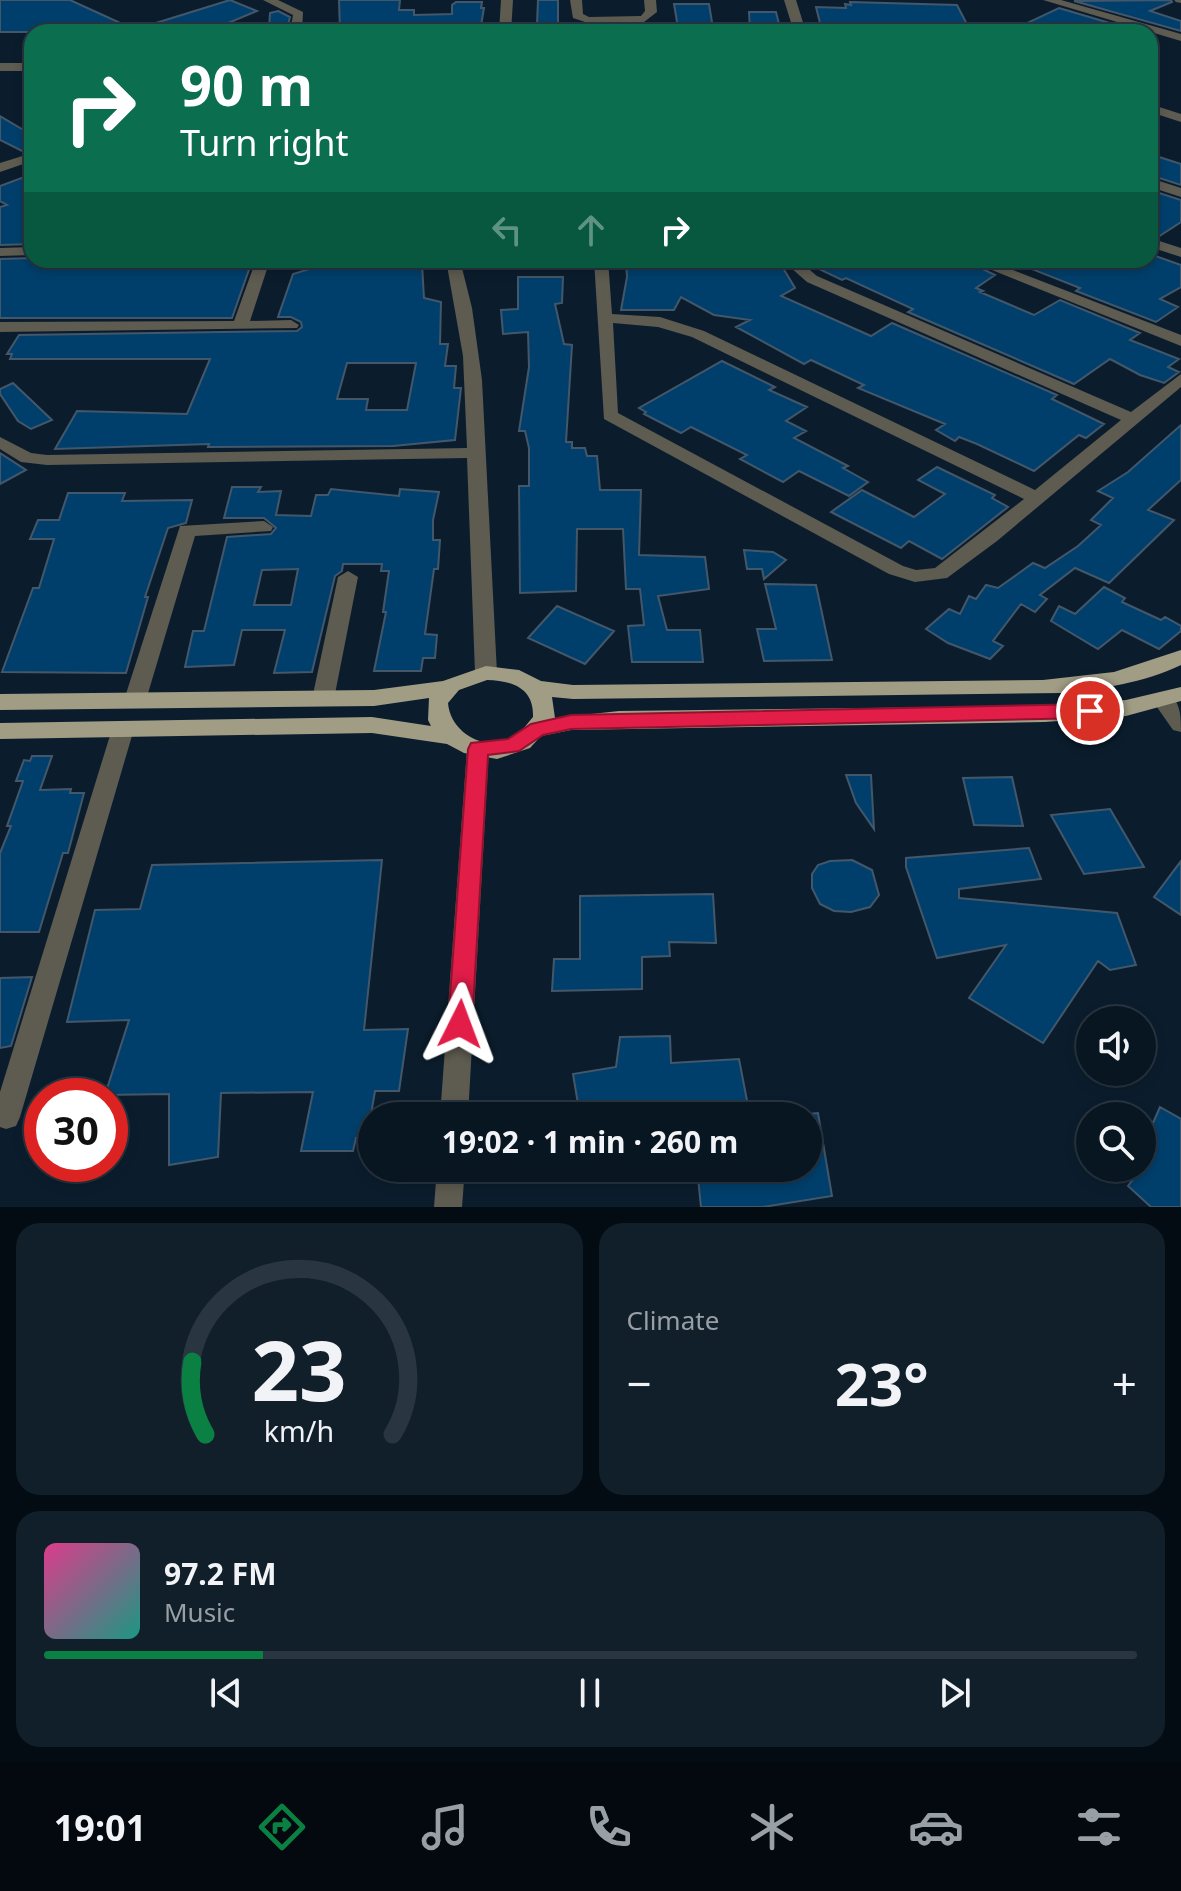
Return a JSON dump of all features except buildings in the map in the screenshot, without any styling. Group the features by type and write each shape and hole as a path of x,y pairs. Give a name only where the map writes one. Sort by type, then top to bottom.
{"main road":[{"path":"0,702 407,696 448,688 465,678 486,673 515,675 537,688 586,692 1043,687 1116,680 1181,657"},
{"path":"448,688 439,700 436,712 439,725 448,736"},
{"path":"537,688 546,708 538,729"},
{"path":"0,731 372,725 448,736 478,749 512,746 538,729 571,722 1045,714 1126,708 1172,697"}],"street":[{"path":"269,0 299,14 297,24"},
{"path":"506,24 507,0"},
{"path":"576,0 577,16 588,20 644,19 651,12 650,0"},
{"path":"790,0 798,24"},
{"path":"1049,0 1132,24"},
{"path":"1158,31 1181,38"},
{"path":"2,65 24,66"},
{"path":"1158,111 1181,118"},
{"path":"5,164 24,170"},
{"path":"1158,185 1181,193"},
{"path":"1158,245 1181,253"},
{"path":"0,252 24,251"},
{"path":"240,326 260,268"},
{"path":"455,268 467,319 476,387 486,673"},
{"path":"601,268 610,415 896,570 915,576 940,574 1181,379"},
{"path":"799,268 812,279 1133,419"},
{"path":"994,268 1181,341"},
{"path":"603,318 678,325 1036,498"},
{"path":"0,327 291,325"},
{"path":"0,442 27,458 47,460 476,453"},
{"path":"135,700 187,530 264,527"},
{"path":"323,699 348,577"},
{"path":"1172,697 1181,724"},
{"path":"3,1126 123,729"},
{"path":"455,1102 478,749"},
{"path":"0,1088 6,1096 3,1126"},
{"path":"448,1207 450,1182"}],"route":[{"path":"460,1024 478,749 512,746 538,729 571,722 619,719 1090,711"}]}
